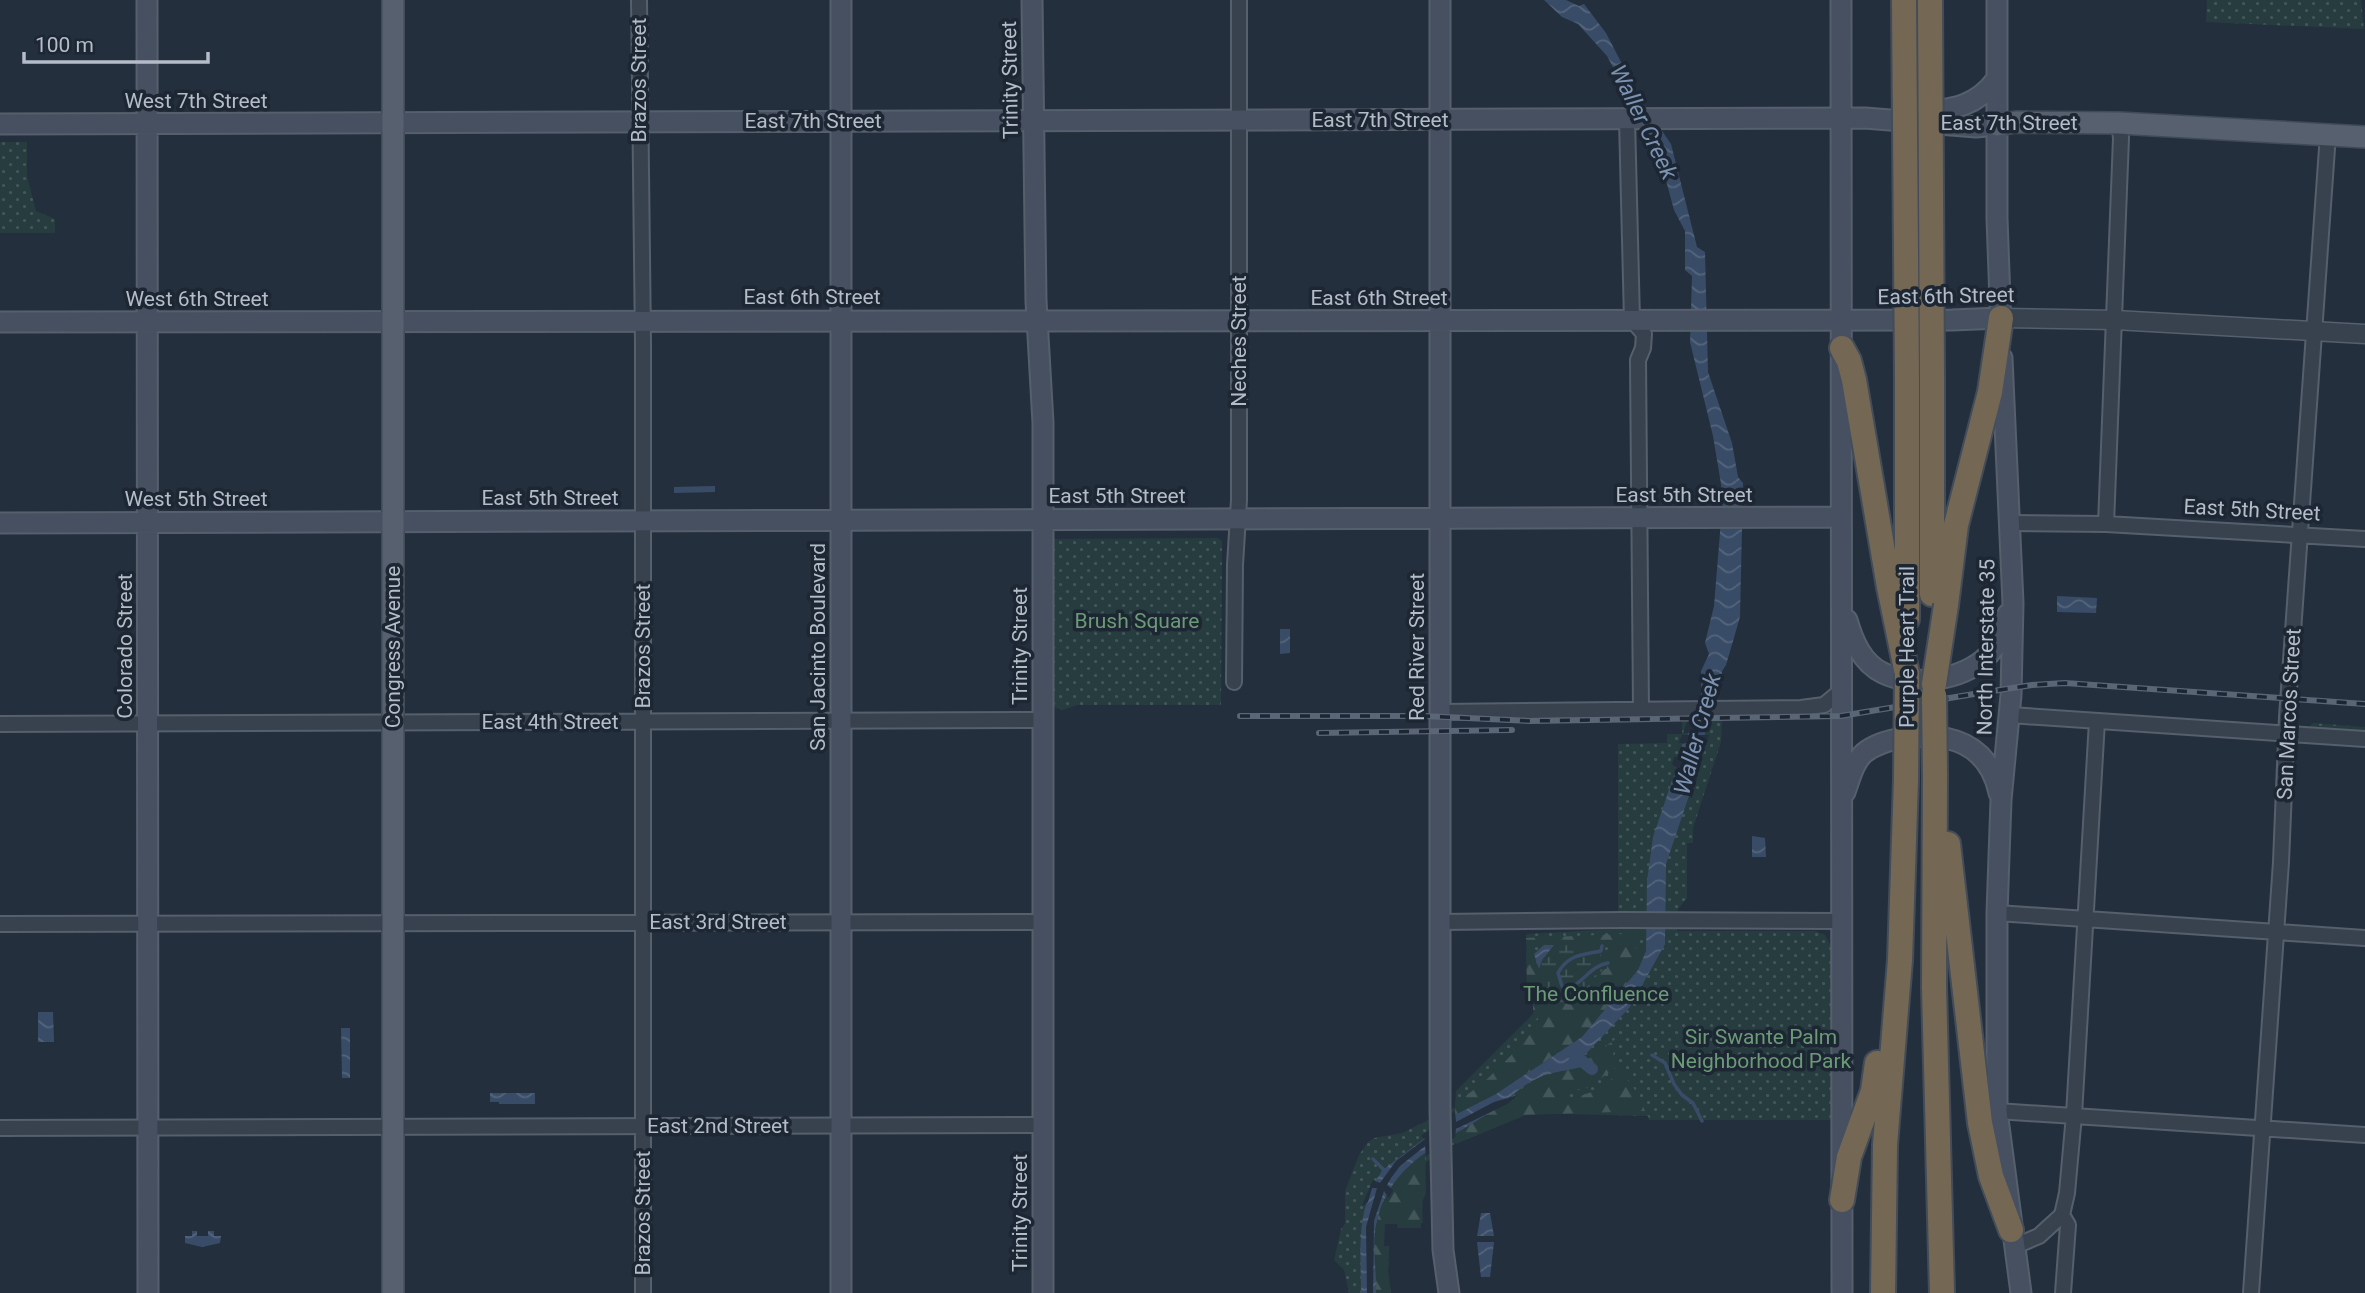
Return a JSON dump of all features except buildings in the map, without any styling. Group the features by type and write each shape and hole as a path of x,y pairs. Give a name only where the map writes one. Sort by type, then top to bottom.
{"highway":[{"name":"Purple Heart Trail","path":"1883,1293 1885,1145 1900,960 1906,779 1907,674 1901,622 1907,378 1904,0"},
{"name":"Purple Heart Trail","path":"1930,0 1932,378 1939,605 1934,684 1934,988 1941,1293"},
{"path":"1939,605 1956,524 1990,392 2001,318"},
{"path":"1842,348 1854,380 1901,622"},
{"path":"1935,775 1950,856 1980,1123 1991,1176 2012,1238"},
{"path":"1842,1200 1849,1157 1873,1091 1881,1039 1900,960"}],"main road":[{"name":"Colorado Street","path":"147,0 148,1293"},
{"name":"Congress Avenue","path":"393,0 393,1293"},
{"name":"San Jacinto Boulevard","path":"841,0 841,1293"},
{"name":"Trinity Street","path":"1032,0 1037,320 1043,423 1043,1293"},
{"name":"Red River Street","path":"1440,0 1440,1153 1443,1250 1449,1293"},
{"path":"1841,0 1842,1293"},
{"name":"North Interstate 35","path":"1997,0 2001,318 2013,603 2010,715 2001,800 1997,913 1997,1111 2021,1293"},
{"path":"1865,118 1960,106 1984,95 1996,80"},
{"name":"East 7th Street","path":"393,123 1606,119 1627,128 1683,119 1865,118 1976,127 2016,122 2119,123 2365,136"},
{"name":"West 7th Street","path":"0,124 393,123"},
{"name":"East 6th Street","path":"393,321 2001,318"},
{"name":"West 6th Street","path":"0,322 393,321"},
{"name":"East 5th Street","path":"393,522 1841,517"},
{"name":"West 5th Street","path":"0,523 393,522"},
{"path":"1841,595 1853,640 1860,653 1884,674 1906,680 1951,677 1973,668 1993,649 2013,603"},
{"path":"1841,802 1856,764 1863,754 1889,740 1917,736 1951,739 1973,749 1995,774 2001,800"}],"street":[{"name":"Brazos Street","path":"639,0 643,521 643,1293"},
{"name":"Neches Street","path":"1234,682 1238,519 1239,0"},
{"path":"2106,524 2121,138 2119,123"},
{"path":"1627,128 1632,320 1643,334 1643,348 1638,360 1641,710"},
{"name":"San Marcos Street","path":"2251,1293 2276,932 2286,734 2328,134"},
{"name":"East 6th Street","path":"2001,318 2115,320 2365,334"},
{"name":"East 5th Street","path":"2010,523 2106,524 2365,539"},
{"path":"1440,712 1801,708 1824,705 1841,691"},
{"path":"2010,715 2365,739"},
{"name":"East 4th Street","path":"0,724 1043,720"},
{"path":"2012,1238 2039,1236 2062,1215 2067,1193 2097,721"},
{"path":"1997,913 2365,938"},
{"path":"1440,922 1841,921"},
{"name":"East 3rd Street","path":"0,924 1043,922"},
{"path":"1997,1111 2365,1135"},
{"name":"East 2nd Street","path":"0,1128 1043,1125"},
{"path":"2062,1215 2068,1225 2063,1293"}],"green space":[{"path":"2207,0 2361,0 2364,29 2206,22"},
{"path":"0,142 27,142 27,176 36,211 55,219 55,233 0,233"},
{"name":"Brush Square","path":"1218,538 1222,541 1221,705 1077,705 1063,710 1050,706 1050,539"},
{"name":"The Confluence","path":"1682,720 1722,721 1721,742 1693,828 1693,843 1687,843 1687,898 1678,909 1677,931 1815,931 1825,935 1831,946 1831,1120 1649,1120 1648,1116 1527,1113 1456,1143 1426,1162 1423,1223 1384,1224 1384,1246 1389,1246 1388,1272 1391,1293 1349,1293 1344,1270 1334,1260 1341,1229 1345,1224 1345,1191 1359,1155 1374,1138 1402,1133 1455,1107 1456,1091 1533,1014 1533,986 1527,986 1526,934 1618,929 1618,744 1667,743 1667,734 1682,734"},
{"path":"2313,723 2365,727 2365,731 2309,727"},
{"path":"1630,930 1638,930 1634,945 1637,950 1646,951 1638,970 1582,1037 1496,1094 1455,1115 1455,1102 1491,1075 1545,1018 1543,1013 1532,1023 1527,1023 1533,1014 1533,986 1527,986 1526,952 1534,956 1541,975 1541,985 1559,1004 1574,998 1607,968 1608,946 1529,945 1526,944 1526,938 1624,934"},
{"path":"1554,945 1599,946 1601,958 1608,955 1607,968 1600,972 1583,992 1565,1004 1545,1000 1541,985 1540,964"},
{"path":"1618,1037 1621,1041 1616,1044 1613,1055 1619,1065 1588,1088 1560,1092 1560,1099 1578,1097 1593,1091 1621,1071 1638,1094 1645,1111 1526,1115 1456,1144 1455,1132 1497,1107 1538,1077 1584,1066 1588,1078 1601,1063 1596,1057 1597,1062 1586,1061"},
{"path":"1425,1152 1426,1193 1421,1205 1421,1228 1398,1228 1397,1224 1385,1224 1384,1246 1389,1246 1388,1272 1391,1293 1376,1293 1374,1244 1378,1216 1396,1180"}],"water":[{"name":"Waller Creek","path":"1544,0 1566,0 1579,6 1584,4 1606,33 1639,97 1671,144 1697,247 1705,252 1708,372 1732,443 1738,477 1743,483 1740,617 1722,671 1722,683 1711,705 1697,772 1666,864 1665,944 1630,1007 1584,1056 1584,1066 1532,1081 1495,1109 1412,1163 1388,1193 1376,1223 1376,1293 1361,1293 1364,1213 1368,1197 1384,1169 1455,1115 1496,1094 1582,1037 1638,970 1646,951 1647,881 1653,837 1701,695 1701,671 1709,654 1705,643 1714,606 1723,496 1713,436 1690,342 1692,276 1685,270 1685,231 1674,210 1658,151 1607,56 1578,24 1562,17"},
{"path":"715,486 715,492 674,493 674,487"},
{"path":"2057,596 2097,598 2096,613 2057,612"},
{"path":"1280,629 1290,629 1290,653 1280,654"},
{"path":"1752,836 1765,838 1766,857 1752,857"},
{"path":"1544,945 1554,945 1542,960 1539,969 1534,954"},
{"path":"38,1012 53,1012 54,1042 38,1042"},
{"path":"341,1028 350,1028 350,1078 342,1078"},
{"path":"490,1093 535,1093 535,1104 490,1102"},
{"path":"1481,1213 1490,1213 1494,1236 1477,1236"},
{"path":"192,1231 197,1231 197,1236 208,1236 208,1231 214,1231 214,1236 221,1236 220,1243 202,1247 185,1243 185,1236 192,1236"},
{"path":"1477,1242 1494,1242 1490,1277 1481,1277"}],"pier":[{"path":"1696,699 1719,699 1709,732 1683,733"},
{"path":"1682,735 1709,735 1707,743 1679,743"},
{"path":"1675,756 1688,765 1697,779 1692,798 1685,776 1672,764"},
{"path":"1518,1095 1507,1104 1456,1129 1455,1137 1426,1156 1425,1146 1400,1166 1387,1185 1393,1190 1389,1198 1384,1191 1374,1221 1373,1293 1367,1293 1366,1227 1377,1188 1372,1188 1368,1202 1362,1206 1373,1180 1380,1183 1396,1161 1425,1139 1421,1136 1455,1111 1456,1122 1494,1102"}],"waterway":[{"path":"1602,946 1601,951 1576,956 1566,962 1558,973 1562,986 1565,989 1571,987 1596,968 1608,963"},
{"path":"1573,1054 1592,1069"},
{"path":"1652,1055 1665,1063 1674,1084 1682,1095 1693,1103 1702,1121"},
{"path":"1373,1159 1384,1170"}],"railway":[{"path":"1240,716 1424,716 1530,721 1841,716 2032,685 2065,683 2365,704"},
{"path":"1319,733 1512,730"}],"park label":[{"name":"Sir Swante Palm Neighborhood Park","path":"1761,1049"}]}
